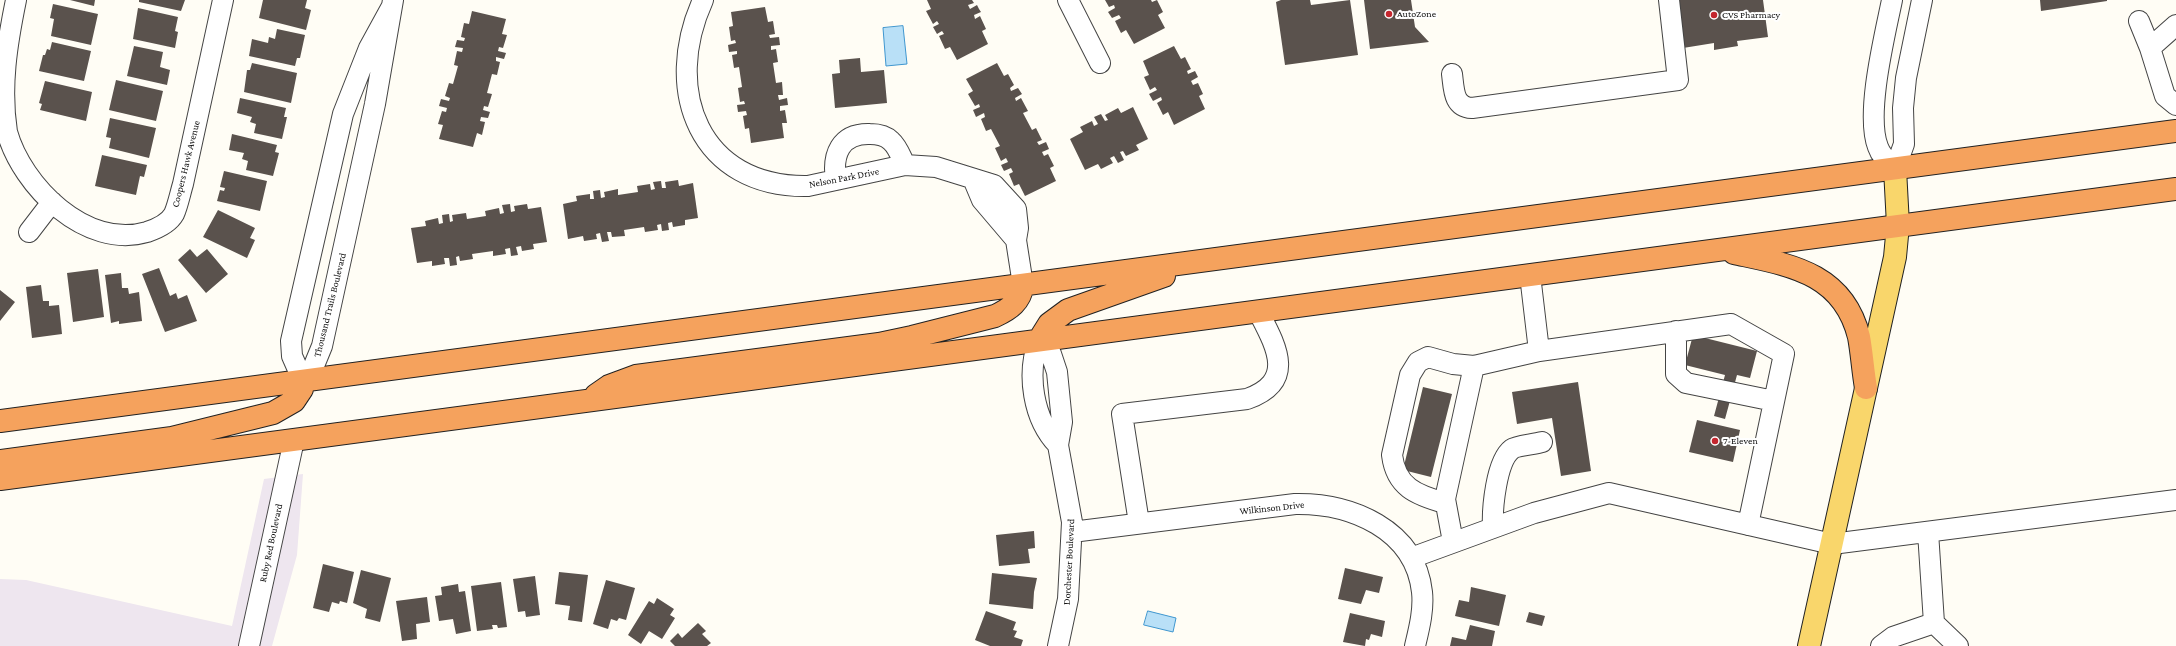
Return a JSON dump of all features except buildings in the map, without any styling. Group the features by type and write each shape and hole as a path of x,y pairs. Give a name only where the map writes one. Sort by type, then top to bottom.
{"highway":[{"path":"0,421 1205,262 2176,131"},
{"path":"0,479 2176,189"},
{"path":"1719,250 1789,265 1819,278 1836,292 1850,310 1859,337 1866,388"},
{"path":"1040,340 1049,324 1068,310 1205,262"},
{"path":"590,400 609,386 636,376 896,341 995,316 1013,306 1022,293 1023,285"},
{"path":"0,461 172,438 273,413 294,402 300,393 303,381"}],"main road":[{"path":"1809,646 1895,257 1898,225 1895,169"}],"street":[{"name":"Coopers Hawk Avenue","path":"16,0 0,86 3,116 11,146 25,172 43,194 52,202 87,225 118,235 139,234 153,230 167,222 174,214 183,184 223,0"},
{"name":"Nelson Park Drive","path":"703,0 691,32 686,65 686,82 693,116 706,140 726,161 739,170 763,181 792,186 808,186 905,165 936,168 974,181 994,185 1016,209 1018,223 1016,240 1023,285"},
{"path":"1068,0 1100,63"},
{"path":"1452,74 1458,102 1464,107 1472,108 1678,80 1669,0"},
{"path":"1892,0 1878,71 1874,135 1884,158 1895,169 1904,144 1903,108 1906,78 1922,0"},
{"name":"Thousand Trails Boulevard","path":"392,3 377,97 320,355 313,368 303,381 292,356 291,341 338,132 349,95 369,48 392,3"},
{"path":"2139,21 2150,48 2165,96 2176,105"},
{"path":"2150,48 2176,25"},
{"path":"836,180 834,168 836,154 844,142 849,138 862,134 876,134 891,140 905,165"},
{"path":"28,232 52,202"},
{"name":"Thousand Trails Boulevard","path":"315,235 345,242"},
{"path":"1530,275 1539,351"},
{"path":"1139,523 1122,414 1247,399 1261,394 1274,381 1279,365 1276,349 1258,311"},
{"path":"1445,503 1430,499 1402,483 1394,467 1392,455 1410,375 1418,362 1428,358 1453,364 1474,366 1539,351 1731,324 1784,354 1748,525"},
{"path":"1676,332 1676,374 1686,383 1774,401"},
{"name":"Dorchester Boulevard","path":"1040,340 1051,354 1057,372 1062,422 1058,445 1071,513 1072,532 1068,599 1058,646"},
{"path":"1453,542 1445,503 1474,366"},
{"name":"Ruby Red Boulevard","path":"249,646 294,440"},
{"path":"1492,528 1492,513 1498,477 1505,456 1514,448 1542,442"},
{"path":"1411,558 1534,512 1609,493 1832,544 2176,500"},
{"name":"Wilkinson Drive","path":"1072,532 1295,504 1318,505 1352,512 1373,521 1399,541 1411,558 1419,575 1422,593 1420,620 1415,646"},
{"path":"1928,532 1934,623 1958,646"},
{"path":"1881,646 1893,637 1934,623"}],"shaded area":[{"path":"303,474 297,555 272,646 0,646 0,579 26,580 232,626 264,479"}],"water":[{"path":"903,26 907,64 886,66 883,28"},
{"path":"1148,611 1176,618 1173,632 1144,625"}],"place":[{"name":"AutoZone","path":"1389,14"},
{"name":"CVS Pharmacy","path":"1714,15"},
{"name":"7-Eleven","path":"1715,441"}]}
